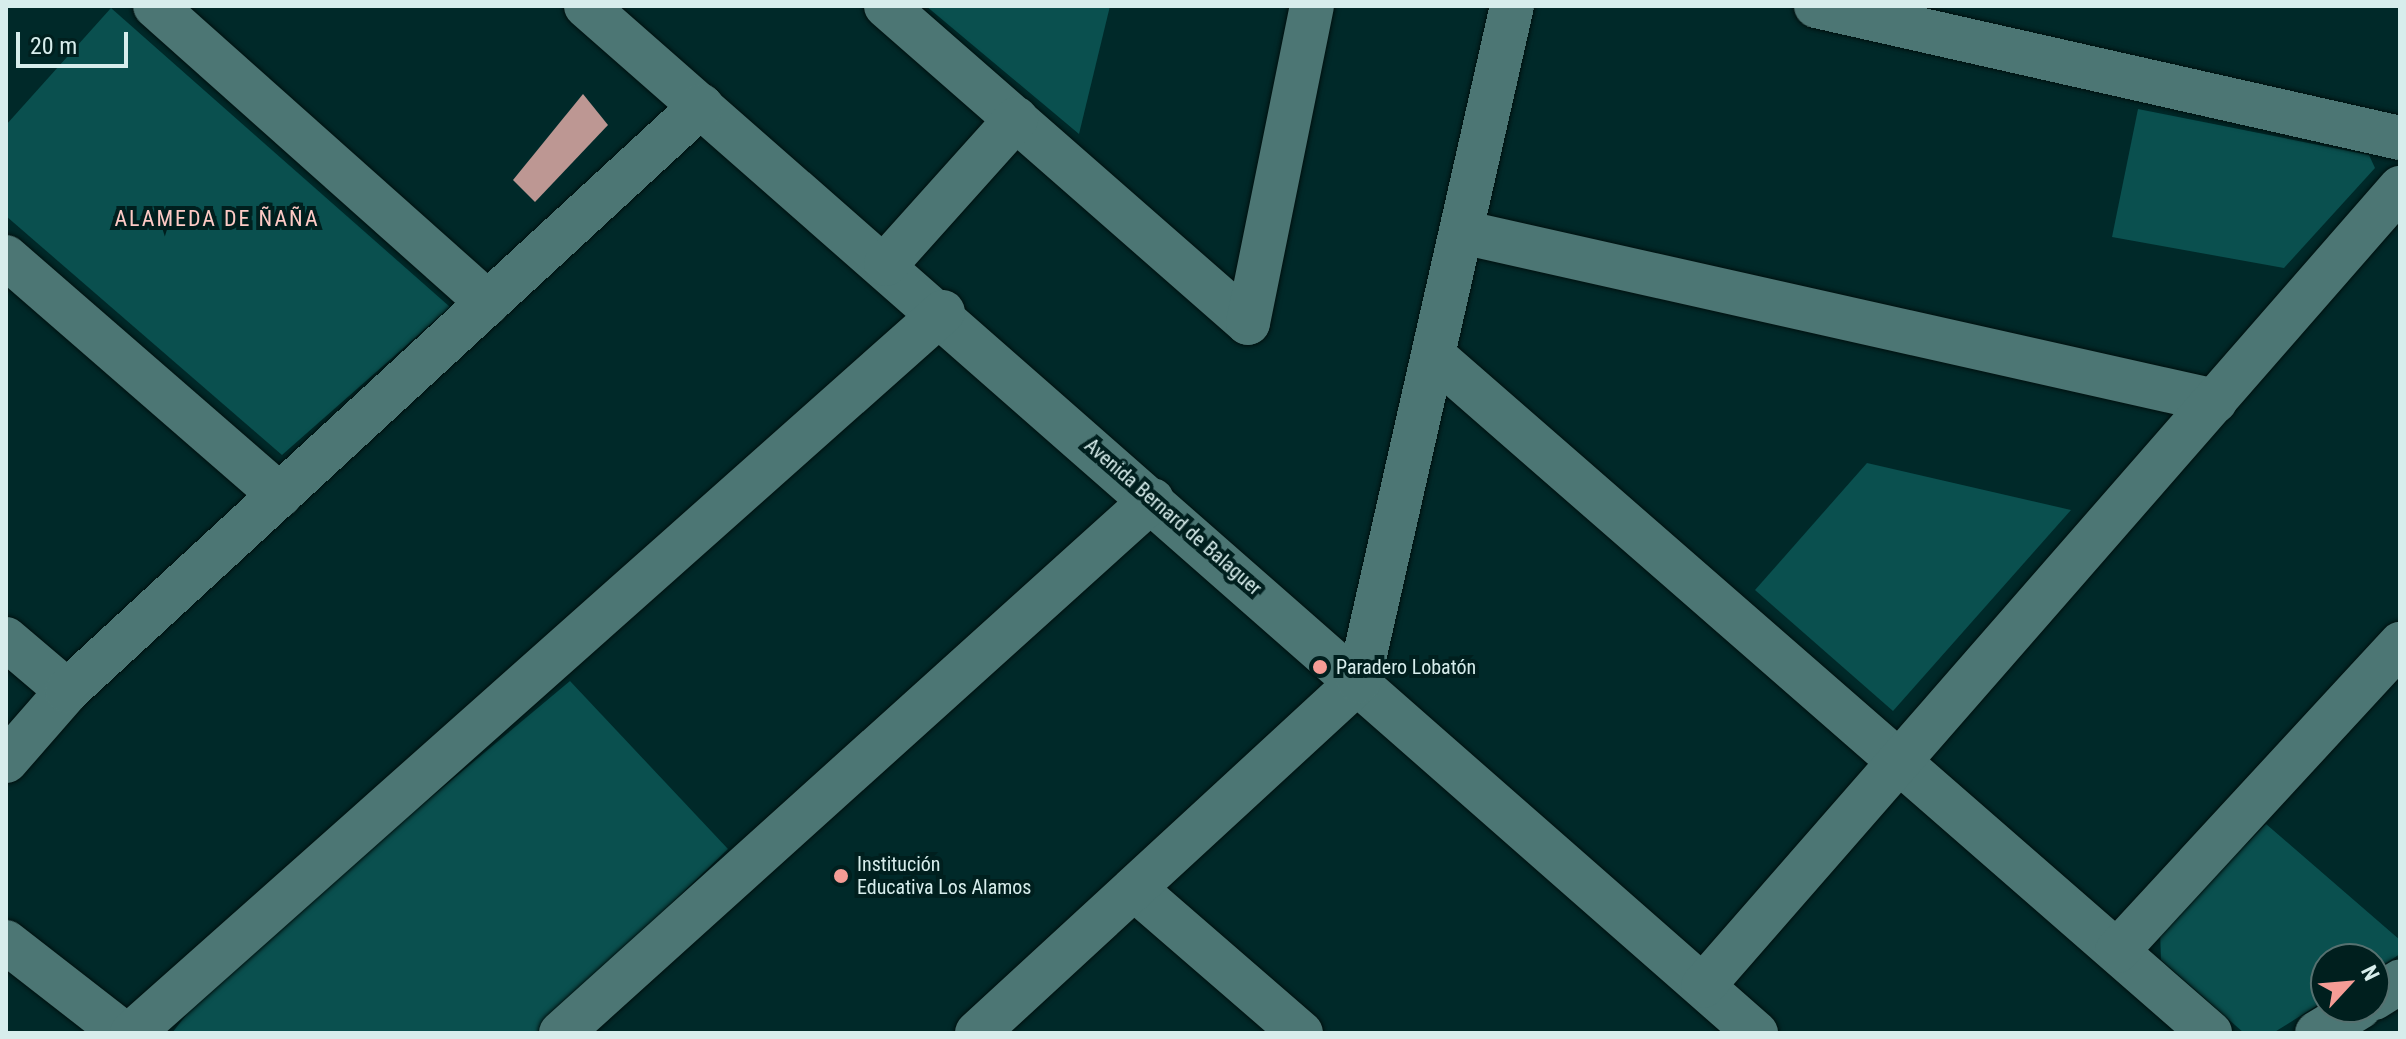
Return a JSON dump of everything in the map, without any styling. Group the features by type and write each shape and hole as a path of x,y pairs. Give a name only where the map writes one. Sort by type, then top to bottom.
{"street":[{"path":"155,6 488,303"},
{"name":"Avenida Bernard de Balaguer","path":"586,6 943,312 1756,1033"},
{"path":"886,6 1248,323 1312,6"},
{"path":"977,1033 1137,891 1359,681 1512,6"},
{"path":"1816,6 2400,138"},
{"path":"6,761 67,691 701,106"},
{"path":"886,264 1016,119"},
{"path":"1703,986 1903,761 2400,188"},
{"path":"1462,232 2215,401"},
{"path":"6,257 280,495"},
{"path":"132,1033 943,312"},
{"path":"1434,356 1903,761 2210,1033"},
{"path":"561,1033 1152,500"},
{"path":"6,639 67,691"},
{"path":"2117,951 2400,644"},
{"path":"1137,891 1301,1033"},
{"path":"6,942 123,1033"}],"shaded area":[{"path":"926,6 1110,6 1079,134"},
{"path":"111,8 450,307 282,455 6,216 6,125"},
{"path":"2138,109 2369,155 2375,168 2284,268 2112,237"},
{"path":"1867,463 2071,510 1893,711 1755,590"},
{"path":"570,681 728,849 537,1033 172,1033 215,978"},
{"path":"2266,824 2400,940 2400,954 2390,961 2390,943 2310,943 2310,1010 2273,1033 2244,1033 2161,960 2160,931"}],"building":[{"path":"583,94 608,125 535,202 513,180"}],"place":[{"name":"Paradero Lobatón","path":"1320,667"},
{"name":"Institución Educativa Los Alamos","path":"841,876"}],"district":[{"name":"ALAMEDA DE ÑAÑA","path":"217,219"}]}
